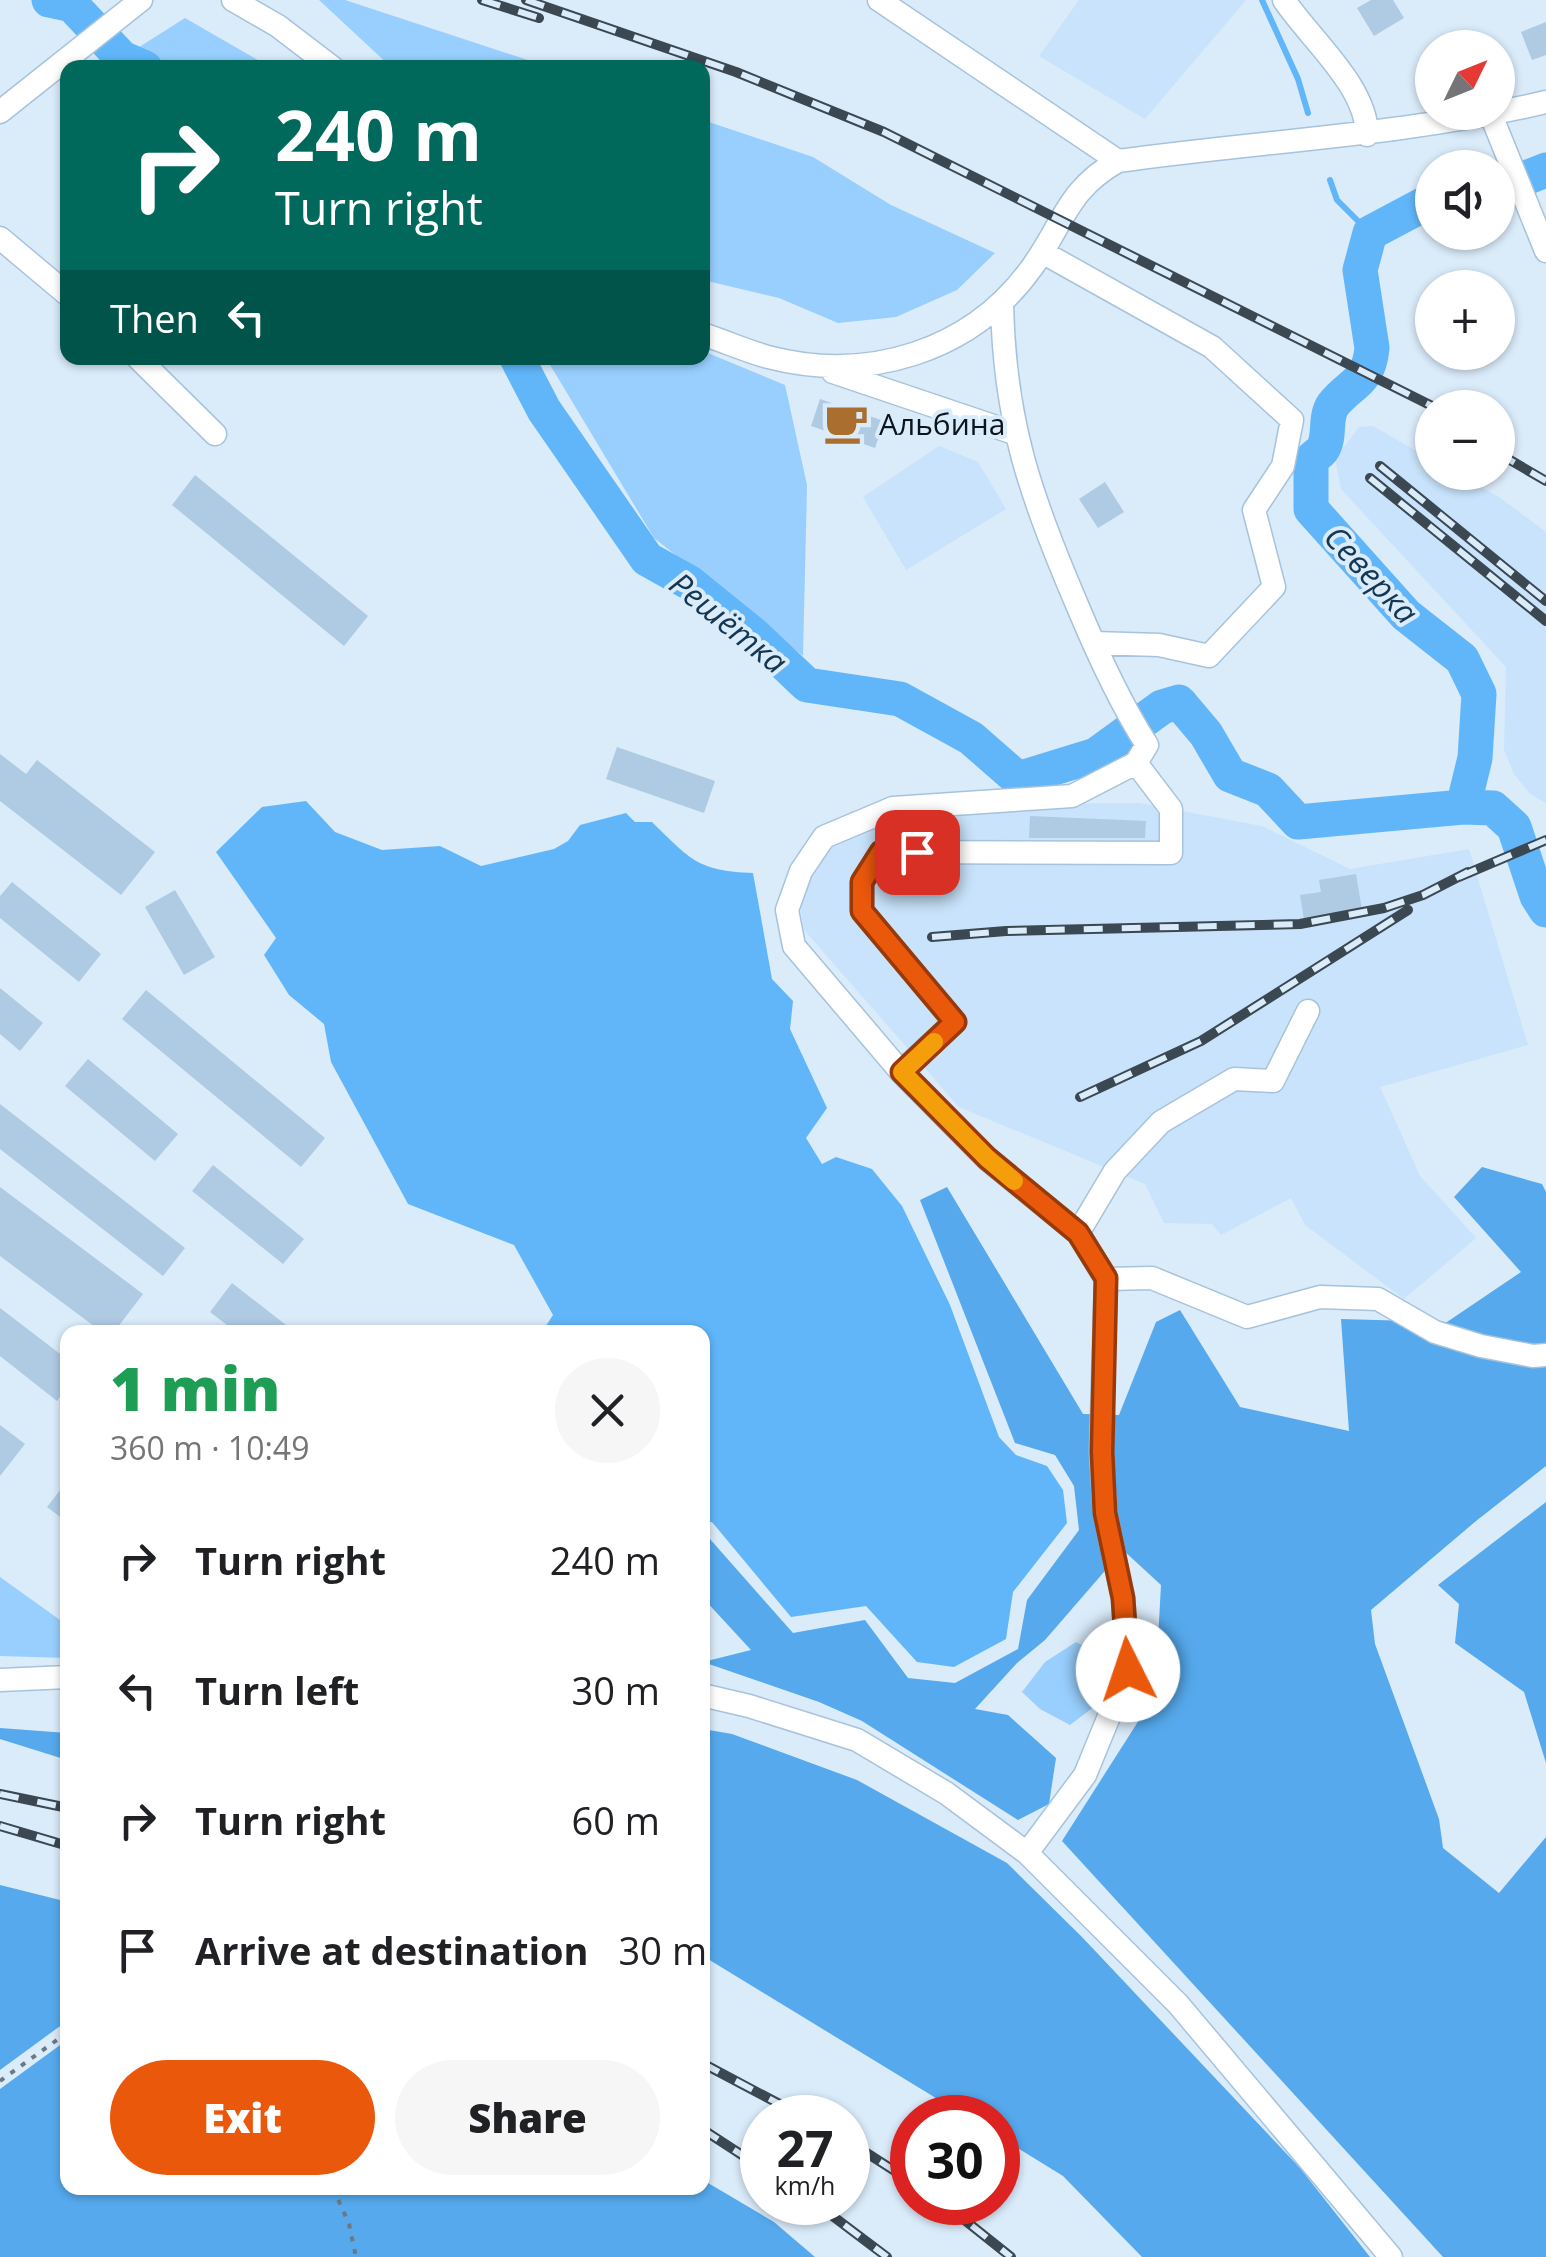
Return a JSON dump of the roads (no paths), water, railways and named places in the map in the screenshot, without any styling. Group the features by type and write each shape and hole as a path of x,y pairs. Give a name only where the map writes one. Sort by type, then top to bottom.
{"street":[{"path":"65,60 141,0"},
{"path":"234,0 278,26 323,60"},
{"path":"879,0 1118,161"},
{"path":"1284,0 1346,78 1367,118 1367,135"},
{"path":"0,112 60,64"},
{"path":"1515,109 1546,102"},
{"path":"710,337 768,357 806,364 845,367 904,359 975,324 1002,302 1042,252 1072,198 1086,182 1118,161 1415,127"},
{"path":"1497,130 1546,251"},
{"path":"0,238 60,287"},
{"path":"1042,252 1212,347 1292,420 1283,466 1254,510 1274,587 1209,656 1159,645 1094,643"},
{"path":"902,1072 955,1022 862,911 862,882 881,852 1172,853 1171,808 1141,754 1043,525 1014,433 1003,360 1002,302"},
{"path":"806,364 1014,433"},
{"path":"145,365 215,434"},
{"path":"1027,1852 1085,1775 1128,1670 1123,1598 1105,1513 1102,1452 1106,1278 1078,1233 987,1158 902,1072 794,946 787,910 802,871 824,837 893,808 1072,796 1141,754"},
{"path":"1078,1233 1115,1171 1162,1122 1234,1079 1274,1081 1308,1011"},
{"path":"1106,1278 1152,1278 1247,1317 1320,1297 1378,1299 1435,1332 1481,1346 1546,1356"},
{"path":"0,1680 60,1678"},
{"path":"710,1697 857,1740 946,1792 1027,1852 1178,2004 1391,2257"}],"waterway":[{"name":"Решётка","path":"49,0 72,5 127,60"},
{"path":"1262,0 1298,79 1308,113"},
{"name":"Северка","path":"1515,182 1546,170"},
{"path":"1330,180 1337,200 1370,233"},
{"name":"Северка","path":"1415,209 1370,233 1360,270 1372,348 1370,360 1363,376 1330,410 1325,445 1311,460 1311,509 1406,615 1462,659 1479,694 1475,758 1463,807"},
{"name":"Решётка","path":"521,365 544,410 647,559 690,583 807,685 900,699 971,738 1018,779 1096,755 1162,707 1179,702 1206,734 1230,775 1268,790 1298,822 1463,807 1493,808 1514,827 1537,896 1546,910"}],"railway":[{"path":"482,0 539,18"},
{"path":"526,0 701,60"},
{"path":"710,63 884,132 1415,398"},
{"path":"1515,463 1546,481"},
{"path":"1380,466 1546,601"},
{"path":"1370,478 1546,621"},
{"path":"1459,877 1546,840"},
{"path":"932,937 1006,931 1300,924 1384,908 1423,895 1468,872"},
{"path":"1080,1097 1201,1041 1408,910"},
{"path":"0,1794 60,1806"},
{"path":"0,1826 60,1844"},
{"path":"710,2067 763,2095"},
{"path":"710,2134 740,2154"},
{"path":"870,2155 890,2168"},
{"path":"845,2225 887,2257"},
{"path":"971,2225 1011,2257"}],"place":[{"name":"Альбина","path":"846,423"}]}
